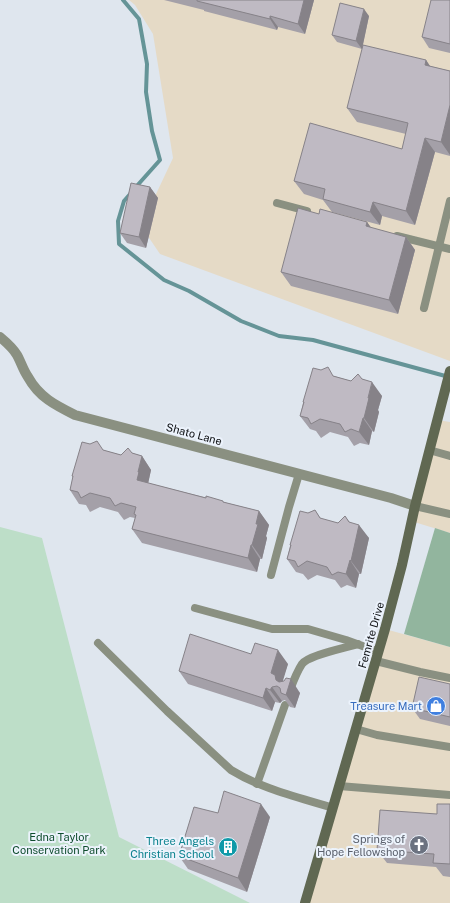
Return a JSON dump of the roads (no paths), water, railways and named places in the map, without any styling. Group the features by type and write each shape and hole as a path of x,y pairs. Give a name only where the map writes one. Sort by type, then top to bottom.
{"street":[{"name":"Shato Lane","path":"0,337 17,355 28,377 41,395 61,408 75,414 391,498 415,506"},
{"name":"Femrite Drive","path":"305,903 340,786 402,565 415,506 450,371"}],"lane":[{"path":"424,308 450,201"},
{"path":"277,203 314,213"},
{"path":"387,233 450,249"},
{"path":"429,450 450,456"},
{"path":"271,575 299,474"},
{"path":"415,506 450,514"},
{"path":"195,608 272,629 308,628 358,644 377,656 420,672 450,678"},
{"path":"98,643 167,711 231,770 240,776 264,787 333,808"},
{"path":"290,690 302,664 306,661 328,652 358,644"},
{"path":"257,784 285,705"},
{"path":"356,729 377,735 450,747"},
{"path":"340,786 450,795"}],"waterway":[{"path":"123,0 139,19 147,64 146,92 152,131 160,160 135,188"},
{"path":"131,193 124,201 118,221 119,244 164,280 189,291 241,321 279,336 313,340 449,377"}],"place":[{"name":"Treasure Mart","path":"436,706"},
{"name":"Springs of Hope Fellowshop","path":"419,845"},
{"name":"Three Angels Christian School","path":"228,847"}],"park label":[{"name":"Edna Taylor Conservation Park","path":"59,843"}]}
